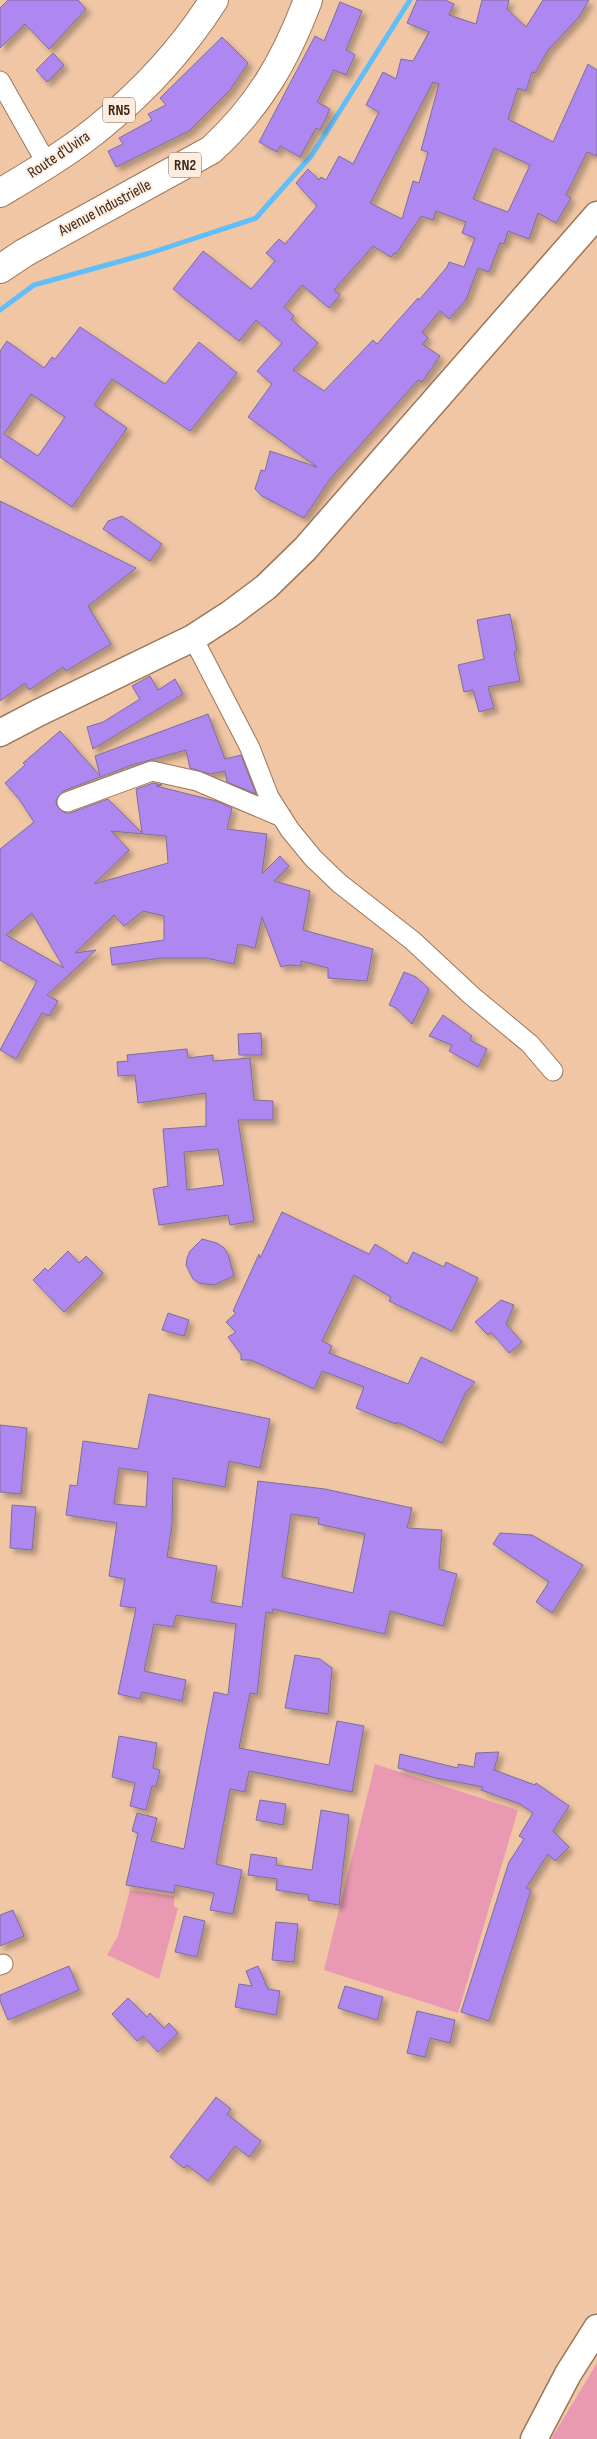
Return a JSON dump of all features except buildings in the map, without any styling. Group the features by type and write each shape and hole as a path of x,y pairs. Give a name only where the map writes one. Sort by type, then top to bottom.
{"main road":[{"name":"Route d'Uvira","path":"0,193 47,164 102,126 167,64 195,30 214,0"},
{"name":"Avenue Industrielle","path":"0,269 24,253 211,150 233,130 274,76 308,0"}],"street":[{"path":"0,81 47,164"},
{"path":"0,733 193,638 230,614 266,587 305,549 597,214"},
{"path":"193,638 250,748 269,797 314,858 339,883 413,941 472,996 530,1044 553,1071"},
{"path":"67,802 152,771 197,781 282,817"},
{"path":"534,2439 568,2374 597,2328"}],"shaded area":[{"path":"375,1764 518,1810 458,2013 324,1970"},
{"path":"130,1890 174,1896 174,1907 178,1908 159,1979 107,1955 118,1936"},
{"path":"597,2363 597,2439 551,2439"}],"waterway":[{"path":"0,310 34,285 150,253 256,218 312,155 410,0"}]}
